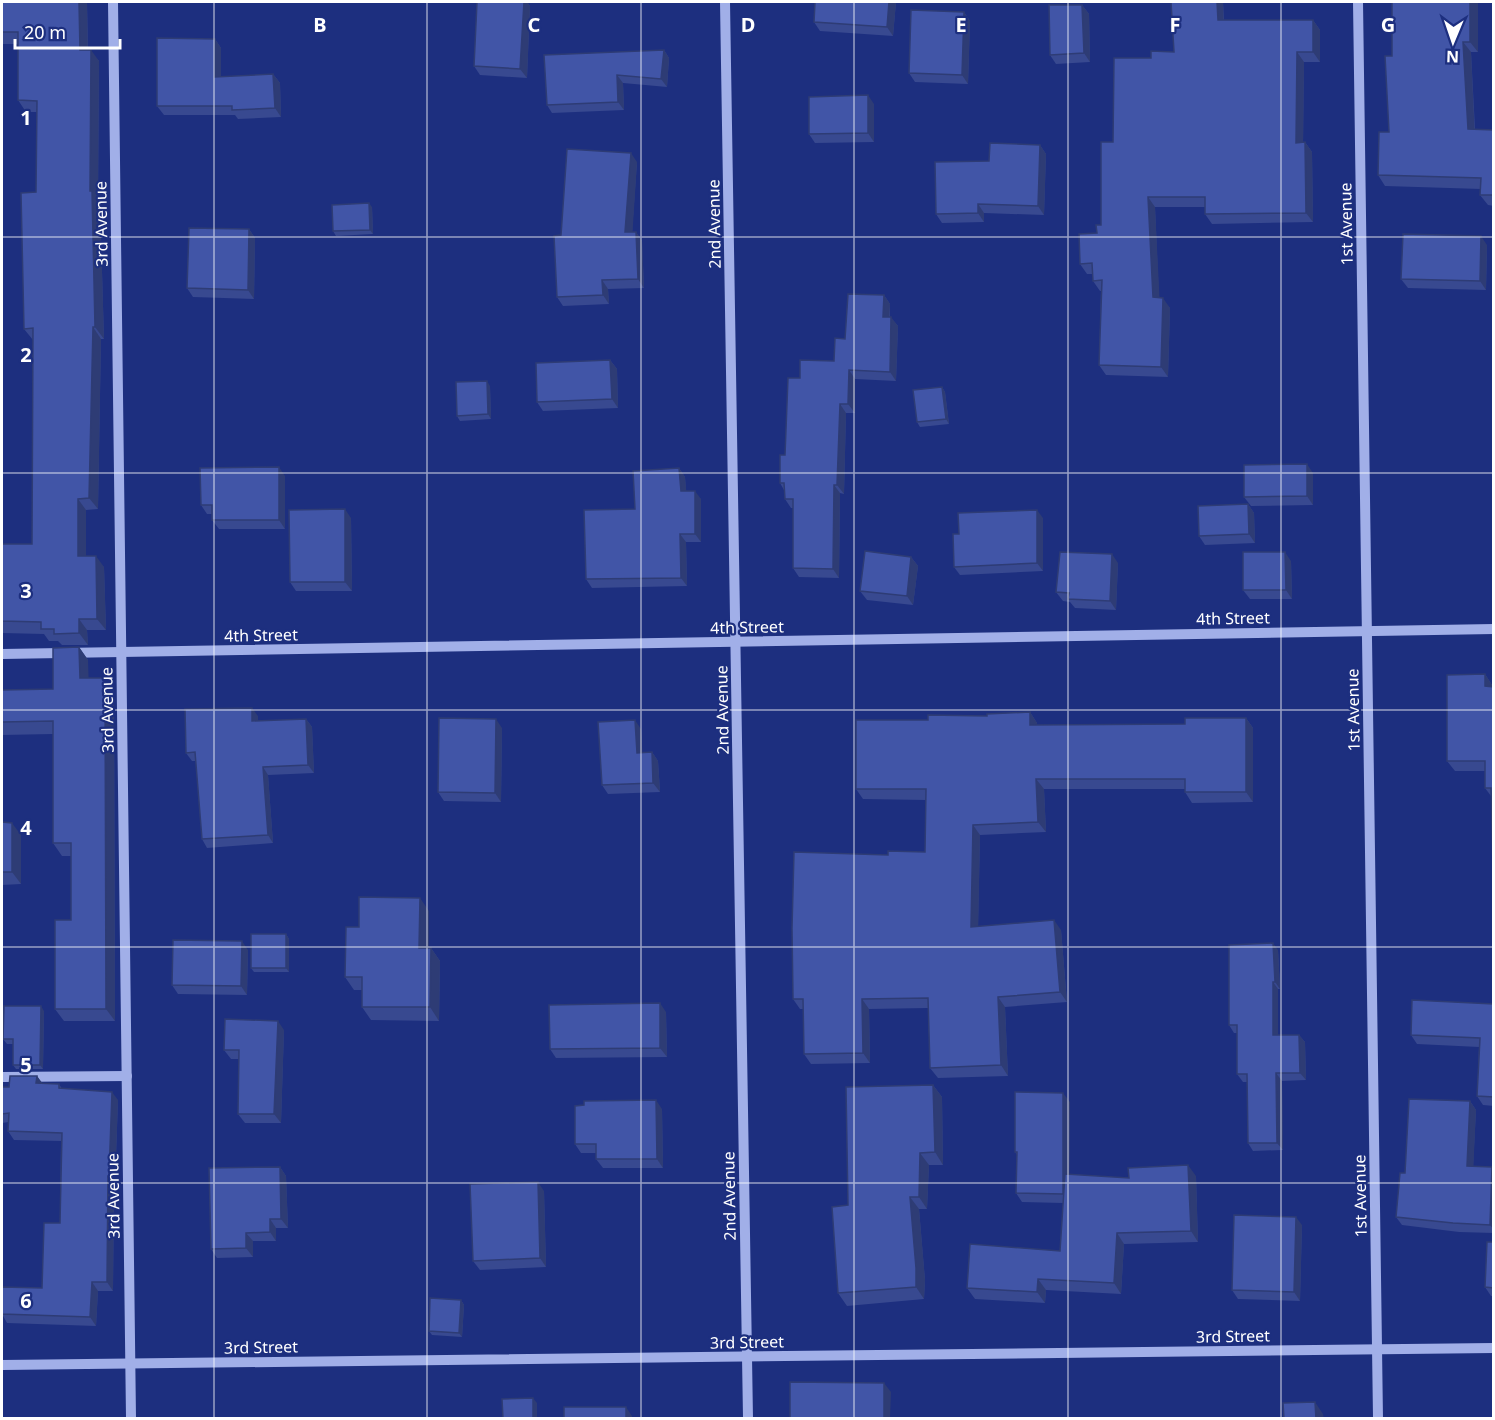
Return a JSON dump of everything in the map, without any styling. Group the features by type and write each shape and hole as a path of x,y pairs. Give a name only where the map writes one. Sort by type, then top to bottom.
{"street":[{"name":"3rd Avenue","path":"113,2 131,1419"},
{"name":"2nd Avenue","path":"725,2 748,1419"},
{"name":"1st Avenue","path":"1358,2 1378,1419"},
{"name":"4th Street","path":"2,654 1494,629"},
{"path":"2,1077 127,1076"},
{"name":"3rd Street","path":"2,1365 1494,1348"}],"building":[{"path":"2,2 79,2 80,50 91,50 90,191 92,191 95,327 93,327 89,498 78,499 78,556 96,556 97,619 79,619 79,633 54,634 54,629 41,629 41,622 2,621 2,544 32,544 33,328 24,329 21,193 36,192 37,101 18,100 18,32 2,32"},
{"path":"477,2 524,2 520,69 474,66"},
{"path":"815,2 889,2 887,27 814,22"},
{"path":"1171,2 1217,2 1218,20 1313,20 1313,52 1297,52 1296,143 1305,142 1306,213 1205,214 1205,197 1148,197 1153,297 1163,298 1161,367 1099,365 1102,280 1093,281 1092,263 1080,264 1079,234 1097,233 1096,225 1101,225 1101,142 1113,142 1114,58 1151,58 1151,51 1174,52"},
{"path":"1392,2 1470,2 1470,42 1463,42 1468,129 1494,130 1494,195 1480,195 1481,178 1378,175 1379,132 1389,132 1385,56 1392,56"},
{"path":"1049,5 1082,5 1084,53 1050,55"},
{"path":"911,10 964,12 962,75 909,73"},
{"path":"157,38 215,39 215,77 273,74 275,108 232,110 232,106 157,106"},
{"path":"664,50 661,79 617,75 618,102 547,105 544,55"},
{"path":"868,95 868,133 809,134 809,97"},
{"path":"990,143 1040,145 1038,206 978,204 978,213 936,214 935,162 989,161"},
{"path":"567,149 631,153 625,232 636,232 638,279 602,280 603,295 557,297 554,236 561,235"},
{"path":"369,203 370,230 333,231 332,205"},
{"path":"189,228 249,229 248,290 187,288"},
{"path":"1403,234 1481,236 1480,281 1401,279"},
{"path":"848,294 884,295 883,317 891,317 890,372 849,370 848,404 840,404 837,485 834,485 833,569 793,568 793,499 785,499 784,483 780,483 780,455 785,455 788,378 800,378 800,360 834,361 835,338 845,339"},
{"path":"610,360 612,399 537,402 536,363"},
{"path":"487,381 488,414 457,416 456,382"},
{"path":"942,387 946,419 917,422 913,390"},
{"path":"1307,464 1307,496 1244,497 1244,465"},
{"path":"279,467 279,520 212,520 212,505 201,505 200,468"},
{"path":"679,468 681,491 695,491 695,534 680,534 681,578 586,579 584,510 635,509 633,471"},
{"path":"1248,504 1249,534 1199,536 1198,506"},
{"path":"345,509 345,582 290,582 289,510"},
{"path":"1037,510 1037,563 954,567 953,534 959,534 958,513"},
{"path":"865,551 911,557 907,596 860,591"},
{"path":"1060,552 1112,554 1110,601 1068,599 1069,593 1056,592"},
{"path":"1243,552 1285,552 1286,590 1243,590"},
{"path":"79,647 80,678 105,678 106,1009 55,1009 55,920 71,920 71,843 53,843 53,721 2,722 2,690 53,689 53,648"},
{"path":"1485,674 1485,686 1494,687 1494,909 1491,788 1485,788 1485,761 1447,761 1447,675"},
{"path":"252,708 252,721 306,719 308,765 263,767 268,835 202,839 195,752 186,753 185,709"},
{"path":"1030,712 1030,725 1185,724 1185,718 1246,718 1246,792 1185,792 1185,779 1036,779 1038,822 973,825 971,927 1054,920 1060,992 998,997 1001,1065 930,1068 928,998 862,999 863,1053 804,1054 803,999 793,999 794,852 888,855 888,851 925,852 926,789 856,789 856,720 928,720 928,715 987,716 987,714"},
{"path":"439,718 496,719 495,793 438,792"},
{"path":"635,720 637,753 652,752 653,783 602,785 598,722"},
{"path":"2,822 12,823 12,872 2,872"},
{"path":"359,897 420,898 419,948 431,948 430,1007 362,1007 362,977 345,977 346,927 359,927"},
{"path":"251,934 286,934 286,968 251,968"},
{"path":"173,940 242,941 241,986 172,985"},
{"path":"1273,943 1275,982 1273,982 1273,1035 1299,1035 1300,1073 1276,1073 1277,1143 1248,1143 1247,1074 1237,1074 1237,1025 1229,1025 1229,945"},
{"path":"1412,1000 1494,1004 1494,1097 1477,1096 1480,1038 1411,1035"},
{"path":"660,1003 660,1048 550,1049 549,1005"},
{"path":"4,1006 41,1006 40,1065 13,1065 13,1039 3,1039"},
{"path":"225,1019 278,1021 274,1114 238,1114 239,1050 224,1050"},
{"path":"10,1076 37,1076 36,1083 59,1084 59,1088 112,1092 107,1282 92,1282 90,1317 2,1314 2,1287 42,1288 44,1223 60,1223 62,1133 8,1131 9,1113 2,1114 2,1087 9,1087"},
{"path":"933,1085 935,1152 920,1153 919,1197 910,1197 916,1287 838,1293 832,1207 848,1205 846,1087"},
{"path":"1015,1092 1063,1093 1063,1194 1016,1193"},
{"path":"1409,1099 1470,1101 1467,1166 1492,1167 1490,1225 1396,1217 1400,1173 1405,1173"},
{"path":"656,1100 657,1159 596,1159 596,1144 575,1144 575,1106 584,1105 584,1101"},
{"path":"1188,1165 1191,1231 1117,1233 1114,1283 1038,1279 1037,1292 967,1288 970,1244 1060,1251 1065,1174 1129,1178 1128,1168"},
{"path":"280,1167 281,1219 270,1219 270,1232 246,1233 246,1248 211,1249 209,1168"},
{"path":"538,1182 540,1258 473,1261 470,1184"},
{"path":"1234,1215 1296,1217 1294,1292 1232,1290"},
{"path":"1487,1242 1494,1242 1494,1288 1485,1287"},
{"path":"430,1298 461,1300 459,1333 429,1331"},
{"path":"790,1382 884,1383 884,1419 790,1419"},
{"path":"533,1398 533,1419 503,1419 502,1399"},
{"path":"1315,1402 1316,1419 1284,1419 1283,1403"},
{"path":"564,1407 626,1407 626,1419 564,1419"}]}
